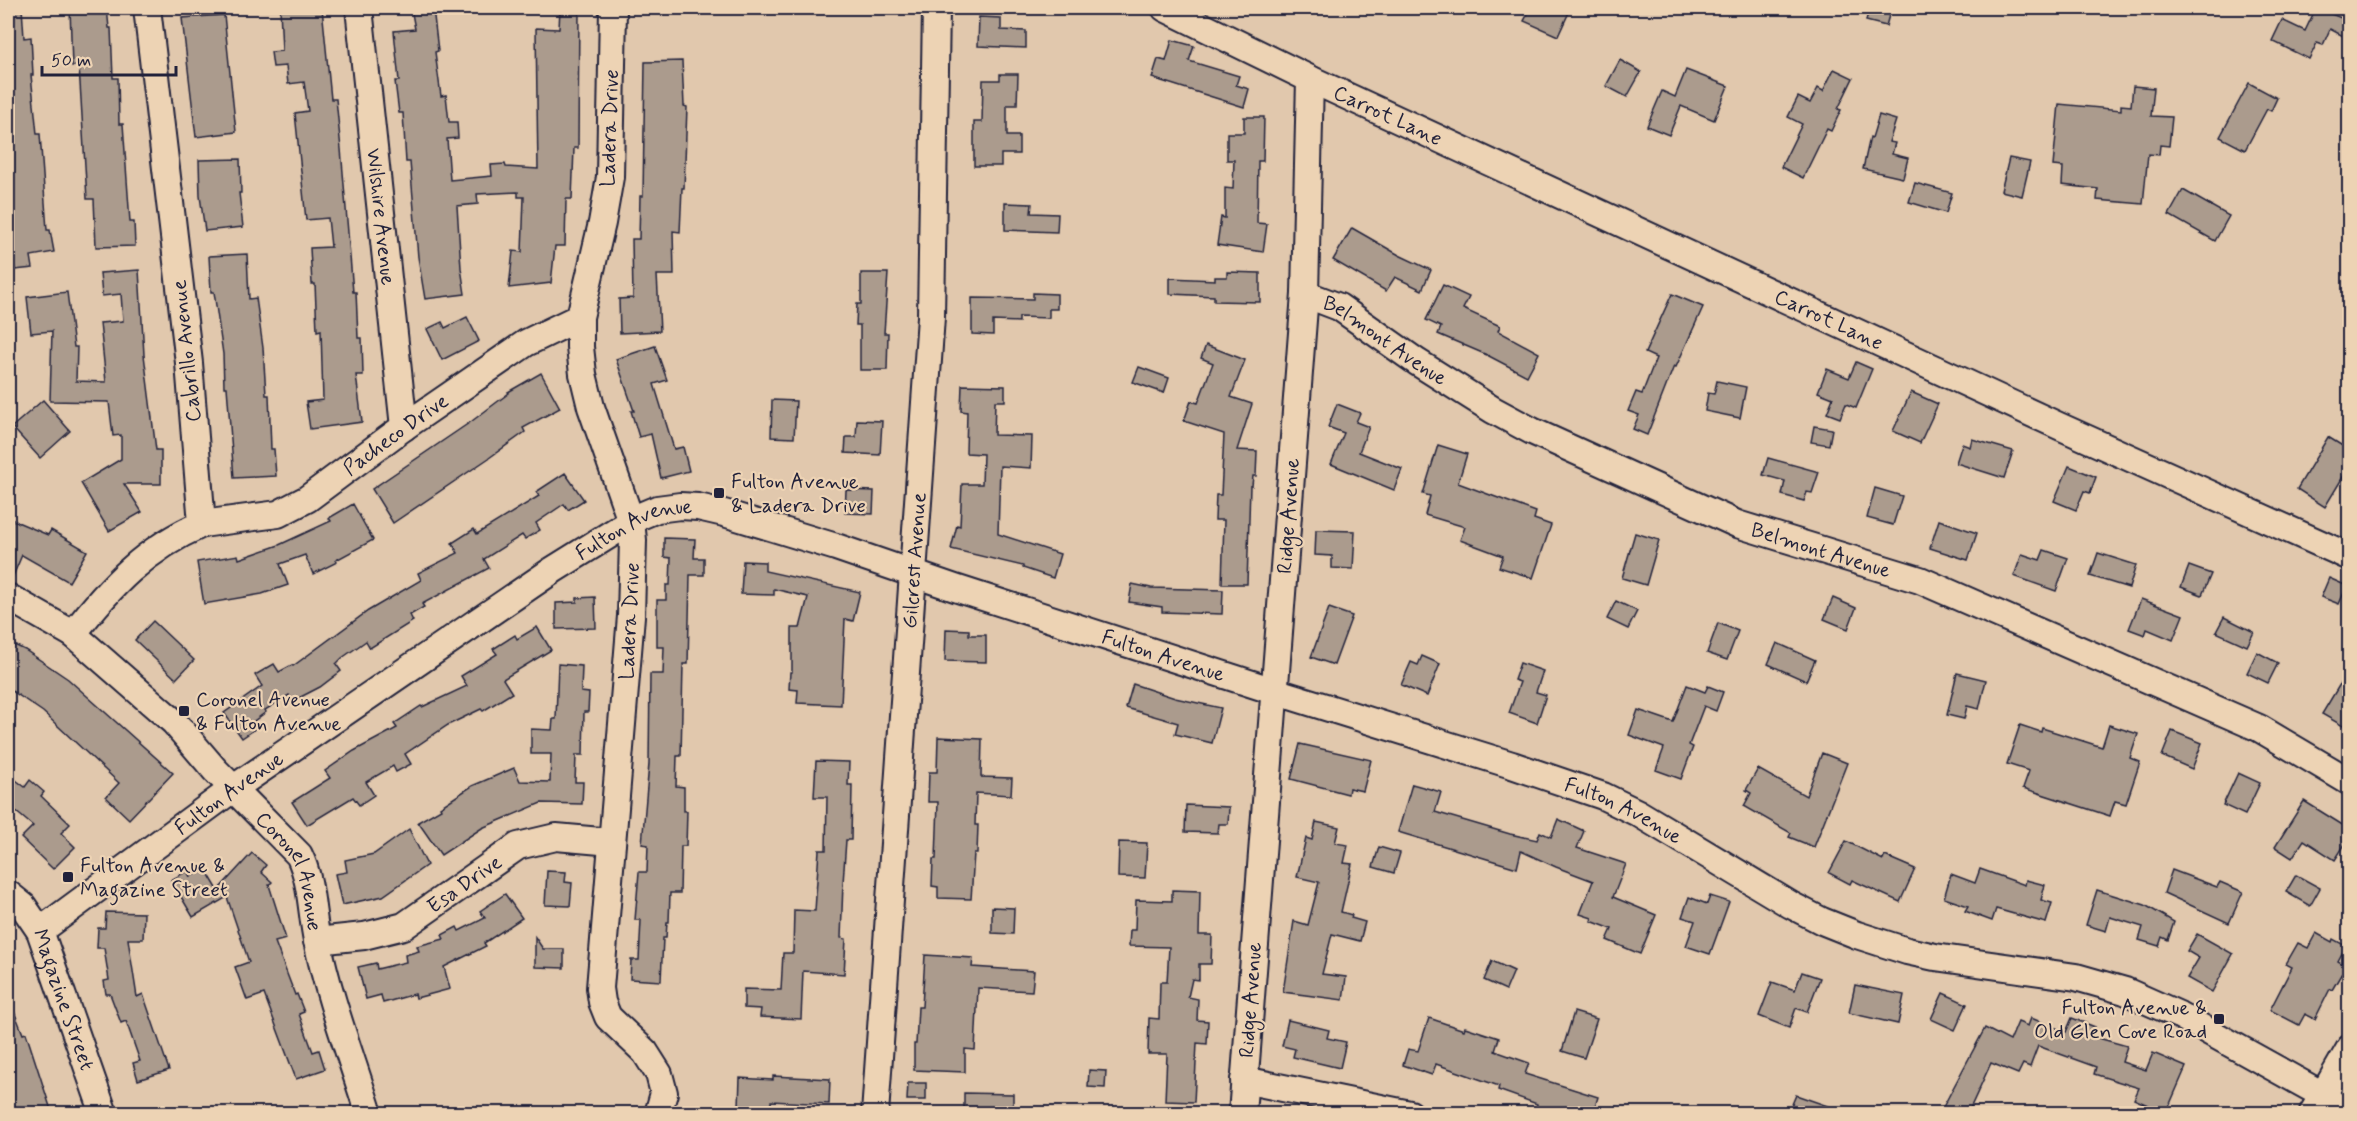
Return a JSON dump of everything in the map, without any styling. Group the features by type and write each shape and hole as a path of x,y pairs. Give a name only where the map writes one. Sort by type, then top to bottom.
{"street":[{"name":"Cabrillo Avenue","path":"147,8 189,363 201,524"},
{"name":"Wilshire Avenue","path":"359,8 404,427"},
{"name":"Ladera Drive","path":"613,8 610,177 602,223 579,317 583,374 591,407 630,521 633,540 631,616 600,988 608,1017 645,1052 659,1074 664,1093 658,1113"},
{"name":"Gilcrest Avenue","path":"875,1113 911,573 925,418 931,317 936,8"},
{"path":"1165,8 1310,79"},
{"name":"Ridge Avenue","path":"1242,1113 1305,294 1310,79"},
{"name":"Carrot Lane","path":"1310,79 2059,426 2349,557"},
{"name":"Belmont Avenue","path":"1305,294 1347,312 1417,362 1493,410 1532,431 1737,524 1890,569 1931,584 2259,728 2349,782"},
{"name":"Pacheco Drive","path":"201,524 278,514 307,499 404,427 526,343 579,317"},
{"name":"Fulton Avenue","path":"40,931 234,788 553,570 630,521 657,509 680,506 698,507 836,547 1603,796 1669,831 1791,905 1857,935 1926,955 2047,972 2125,991 2179,1015 2318,1104 2345,1113"},
{"path":"73,634 107,592 137,562 178,534 201,524"},
{"name":"Coronel Avenue","path":"8,597 73,634 174,722 215,770 299,855 306,868 317,941 333,1001 369,1113"},
{"name":"Esa Drive","path":"317,941 364,936 404,926 518,846 556,837 612,842"},
{"name":"Magazine Street","path":"8,894 23,906 40,931 104,1113"},
{"path":"2318,1104 2349,1048"},
{"path":"1244,1080 1410,1113"}],"building":[{"path":"8,8 22,8 24,38 31,37 33,75 31,75 37,134 40,134 47,230 50,230 54,252 31,256 33,268 15,270 8,223"},
{"path":"70,8 107,8 109,28 111,28 113,78 118,78 119,124 123,124 130,222 134,222 135,246 96,247 94,199 87,199 79,66 72,66"},
{"path":"280,8 322,8 331,99 336,99 353,292 356,292 358,338 362,338 363,375 356,375 362,422 310,429 306,402 323,400 321,330 317,331 315,284 312,284 310,248 331,247 328,218 306,220 295,113 308,111 304,82 288,84 286,66 273,67 271,52 282,51"},
{"path":"411,8 433,8 438,51 435,52 441,96 446,95 449,122 457,122 458,138 447,139 450,180 492,176 491,165 505,164 506,167 538,169 536,28 559,29 560,8 579,8 578,148 574,148 572,199 566,199 565,246 555,246 551,283 509,288 513,251 522,252 524,197 518,197 518,192 477,194 478,204 457,206 465,294 425,299 418,257 410,162 406,162 403,113 399,113 395,81 399,81 394,31 415,29"},
{"path":"1531,8 1571,8 1558,36 1524,21"},
{"path":"1869,8 1891,8 1886,26 1866,21"},
{"path":"2316,8 2349,21 2349,39 2330,29 2323,45 2317,43 2309,59 2272,41 2282,20 2305,31"},
{"path":"224,15 236,132 196,137 182,18"},
{"path":"979,17 1001,18 1001,30 1026,31 1026,48 978,46"},
{"path":"1172,40 1194,46 1189,61 1239,76 1236,85 1249,89 1244,107 1152,78 1158,59 1166,61"},
{"path":"1620,60 1641,72 1627,97 1606,86"},
{"path":"682,61 684,106 687,107 684,188 682,188 680,232 673,231 674,275 657,275 660,331 620,333 619,299 633,298 632,239 639,239 640,196 643,196 645,62"},
{"path":"1834,69 1853,78 1838,109 1841,110 1831,131 1827,129 1803,178 1781,167 1802,124 1788,117 1798,97 1810,103 1818,88 1823,91"},
{"path":"1686,70 1728,86 1714,120 1681,106 1669,135 1647,126 1662,91 1675,97"},
{"path":"1000,74 1018,74 1017,105 1007,105 1007,136 1019,136 1019,154 1001,154 1001,166 974,166 974,122 982,122 983,80 1000,80"},
{"path":"2249,83 2277,98 2271,111 2267,109 2245,150 2220,137"},
{"path":"2133,86 2154,88 2151,116 2172,117 2169,146 2160,145 2159,155 2148,154 2143,204 2097,200 2098,189 2062,185 2063,167 2053,166 2059,104 2121,110 2121,105 2131,106"},
{"path":"1879,115 1896,120 1889,142 1895,143 1892,154 1908,158 1903,178 1863,169 1870,137 1872,138"},
{"path":"1244,117 1264,117 1263,161 1258,161 1257,223 1267,224 1263,252 1217,245 1221,217 1225,218 1225,188 1233,189 1234,160 1227,160 1227,133 1244,133"},
{"path":"2009,158 2030,162 2022,196 2001,191"},
{"path":"240,159 241,193 239,193 243,227 205,231 200,196 199,160"},
{"path":"1915,183 1952,193 1946,213 1909,202"},
{"path":"2183,190 2229,216 2215,241 2169,215"},
{"path":"1005,203 1032,204 1031,213 1058,214 1057,232 1005,230"},
{"path":"1352,228 1431,270 1422,290 1395,277 1386,291 1333,260"},
{"path":"247,254 249,299 256,298 263,348 266,395 269,395 271,449 274,449 276,476 234,478 227,387 224,387 223,354 214,292 211,292 209,256"},
{"path":"139,270 144,355 156,450 161,450 161,484 124,484 142,512 109,531 81,483 121,459 121,435 113,436 109,402 50,401 52,331 31,333 27,297 67,292 74,347 77,347 76,381 106,382 100,323 123,321 121,294 102,296 100,273"},
{"path":"1227,272 1260,273 1260,302 1214,301 1214,296 1170,294 1170,278 1215,280 1215,277 1227,277"},
{"path":"861,273 888,273 884,333 888,333 887,370 860,370 860,325 856,325 857,304 861,304"},
{"path":"1443,285 1469,297 1463,309 1500,326 1498,331 1539,353 1527,376 1487,355 1438,334 1441,327 1426,320"},
{"path":"1033,293 1057,294 1057,309 1049,309 1049,318 1019,317 1019,322 993,321 993,335 972,334 972,298 1033,299"},
{"path":"1672,294 1703,307 1676,367 1674,366 1647,435 1633,429 1639,415 1628,411 1636,392 1642,394 1656,358 1645,353"},
{"path":"467,317 479,341 442,360 427,329 442,322 445,328"},
{"path":"1206,345 1245,360 1231,397 1252,404 1237,450 1257,451 1256,476 1253,476 1252,486 1250,486 1247,584 1222,584 1224,520 1215,520 1216,495 1221,495 1224,434 1184,421 1191,401 1198,403 1213,363 1201,358"},
{"path":"655,346 667,380 654,384 674,449 683,447 689,471 661,478 651,434 639,437 631,411 634,411 616,359"},
{"path":"1856,362 1872,369 1856,408 1846,404 1840,418 1827,413 1833,398 1818,392 1827,369 1849,378"},
{"path":"1139,367 1169,378 1164,393 1133,382"},
{"path":"541,373 560,408 523,428 525,432 393,523 372,489 472,421 508,392"},
{"path":"1717,381 1746,387 1740,418 1705,411 1708,393 1714,394"},
{"path":"962,385 1005,386 1005,401 995,401 994,435 1032,436 1031,468 1000,466 998,534 1060,554 1053,578 1023,568 1023,566 951,549 957,525 960,526 962,484 982,484 983,454 966,453 967,412 961,411"},
{"path":"1911,392 1938,404 1920,443 1893,431"},
{"path":"43,400 70,431 40,458 12,427"},
{"path":"772,400 796,401 794,438 771,437"},
{"path":"1337,404 1360,413 1356,422 1369,427 1359,452 1402,469 1394,490 1331,464 1344,433 1328,427"},
{"path":"857,420 882,421 880,455 845,453 846,437 856,437"},
{"path":"1814,426 1832,429 1829,445 1811,442"},
{"path":"2328,437 2349,450 2349,467 2325,507 2297,489"},
{"path":"1972,439 2013,451 2004,478 1956,463 1962,444 1970,447"},
{"path":"1438,445 1467,454 1458,483 1536,512 1534,519 1551,525 1533,578 1499,567 1503,556 1460,540 1465,527 1425,515 1430,496 1423,494"},
{"path":"1768,458 1819,472 1812,493 1807,492 1804,501 1782,495 1785,481 1763,475"},
{"path":"2069,466 2096,477 2090,493 2084,491 2076,510 2054,501"},
{"path":"565,473 584,500 568,510 564,504 536,523 540,530 525,539 522,535 484,559 489,568 422,604 424,607 410,615 413,621 370,648 366,641 342,658 336,664 341,671 320,687 293,701 289,695 265,710 266,712 254,721 258,727 242,738 224,713 262,686 255,675 274,664 279,672 293,666 368,611 421,580 418,573 458,553 452,543 474,529 477,534 539,496 536,492"},
{"path":"1875,488 1902,496 1893,525 1867,518"},
{"path":"846,490 874,491 873,514 845,513"},
{"path":"353,504 373,540 313,574 305,555 280,564 288,585 262,594 204,604 197,562 238,555 239,559 279,545 331,521 329,518"},
{"path":"8,518 48,535 51,530 87,551 69,582 22,555 10,583 8,582"},
{"path":"1939,520 1977,533 1968,560 1930,548"},
{"path":"1316,530 1355,531 1353,569 1332,568 1332,556 1315,555"},
{"path":"1635,533 1659,540 1646,585 1622,578"},
{"path":"664,538 695,539 694,558 704,558 704,575 690,575 688,664 683,664 681,756 677,756 676,786 684,787 684,811 687,811 686,846 681,846 680,893 670,893 669,922 667,922 666,938 663,938 661,981 630,979 631,960 639,960 641,920 635,920 639,872 647,872 648,845 642,844 649,764 650,674 663,674 664,647 657,647 657,600 666,600 666,585 670,585 671,558 664,557"},
{"path":"2044,550 2068,558 2056,591 2014,576 2022,554 2040,560"},
{"path":"2098,553 2136,565 2129,588 2090,576"},
{"path":"743,561 765,562 765,571 860,592 853,621 845,619 841,705 797,703 798,690 789,689 790,672 792,672 792,628 800,628 808,597 774,589 774,595 741,594"},
{"path":"2189,566 2211,574 2202,595 2181,587"},
{"path":"2329,578 2347,586 2339,604 2321,597"},
{"path":"1132,584 1151,588 1223,590 1222,614 1162,612 1162,607 1129,602"},
{"path":"595,597 596,628 556,629 556,603 577,602 577,598"},
{"path":"1833,598 1856,608 1848,629 1824,619"},
{"path":"2141,599 2183,615 2173,640 2147,629 2145,635 2129,629"},
{"path":"1616,601 1637,611 1628,629 1607,619"},
{"path":"1329,608 1352,616 1334,665 1311,657"},
{"path":"2224,617 2254,632 2247,646 2216,632"},
{"path":"153,621 194,660 176,679 135,640"},
{"path":"1718,623 1738,631 1727,660 1707,653"},
{"path":"537,627 551,650 503,679 512,693 483,711 481,709 448,725 405,754 411,764 396,772 393,766 366,782 374,795 359,805 353,797 307,825 292,802 330,778 325,771 354,751 397,728 394,724 421,706 467,686 461,676 497,654 493,649 515,635 517,639"},
{"path":"946,629 969,630 969,635 986,635 986,662 945,661"},
{"path":"8,642 25,650 68,679 173,773 129,819 106,797 119,783 43,712 8,688"},
{"path":"1777,643 1815,660 1806,681 1768,664"},
{"path":"2257,652 2278,663 2268,683 2247,673"},
{"path":"1422,656 1440,664 1427,696 1401,685 1411,662 1418,665"},
{"path":"1520,663 1543,671 1536,692 1546,695 1537,723 1509,713 1520,682 1514,680"},
{"path":"558,664 582,666 581,692 589,693 588,712 584,712 583,755 576,755 575,782 583,782 582,804 541,803 482,828 441,855 418,822 441,809 440,807 472,786 514,768 520,781 550,782 551,754 531,754 531,729 552,730 553,719 556,719"},
{"path":"2349,669 2349,715 2343,726 2322,714"},
{"path":"1957,673 1986,680 1979,709 1967,706 1964,719 1947,715"},
{"path":"1133,684 1175,698 1221,708 1212,743 1175,734 1178,723 1126,708"},
{"path":"1687,685 1705,692 1708,686 1723,692 1716,711 1704,706 1689,745 1693,747 1681,779 1656,770 1664,748 1629,735 1638,710 1673,722"},
{"path":"2020,725 2041,732 2042,728 2102,747 2109,725 2138,734 2130,758 2140,762 2126,804 2115,801 2110,816 2023,788 2029,771 2007,764"},
{"path":"2172,731 2202,743 2192,769 2162,756"},
{"path":"938,737 982,739 981,777 1012,778 1011,795 976,793 977,853 974,853 971,899 938,898 938,887 932,886 933,859 936,859 938,802 928,802 929,772 937,772"},
{"path":"1300,744 1371,760 1363,791 1349,788 1348,794 1291,779"},
{"path":"1822,753 1847,763 1814,847 1789,837 1791,833 1744,806 1751,793 1746,790 1758,769 1806,796"},
{"path":"816,761 849,762 848,785 852,785 851,840 846,840 841,938 846,939 844,974 803,971 801,1019 760,1017 761,1009 744,1008 744,989 781,990 783,953 793,953 794,910 815,911 819,850 826,850 827,797 814,797"},
{"path":"2238,773 2260,783 2245,815 2223,805"},
{"path":"8,774 25,787 30,780 44,792 41,796 70,824 61,833 75,847 53,869 21,838 33,826 8,805"},
{"path":"1412,784 1441,792 1435,812 1510,834 1537,840 1540,832 1551,837 1558,819 1584,831 1577,848 1626,864 1613,897 1656,915 1640,954 1607,940 1612,929 1580,914 1593,881 1521,851 1517,868 1398,832"},
{"path":"2304,801 2349,829 2349,838 2335,860 2304,840 2292,858 2275,847"},
{"path":"1186,805 1229,807 1228,824 1219,824 1218,833 1185,832"},
{"path":"1316,822 1339,827 1335,843 1348,845 1344,863 1352,864 1341,912 1365,922 1360,941 1332,934 1322,974 1346,977 1343,1000 1283,992 1294,921 1308,925 1319,882 1297,877 1306,838 1312,840"},
{"path":"409,829 427,865 383,896 342,905 335,874 347,872 345,860 374,854"},
{"path":"1846,841 1883,860 1885,856 1915,869 1900,902 1852,880 1850,884 1829,873"},
{"path":"1119,842 1147,843 1145,878 1118,877"},
{"path":"1379,847 1400,853 1394,873 1373,867"},
{"path":"252,853 266,865 261,872 272,882 269,885 286,939 275,942 295,995 297,994 304,1012 299,1014 313,1052 319,1050 325,1069 296,1079 264,994 247,1000 235,967 249,962 227,897 193,917 171,880 187,871 190,877 205,868 218,890"},
{"path":"1980,869 2025,885 2026,880 2045,885 2041,900 2052,903 2046,923 1996,909 1992,921 1965,911 1968,906 1944,898 1951,874 1975,883"},
{"path":"2172,870 2217,887 2220,882 2243,892 2229,923 2164,893"},
{"path":"547,871 566,872 565,882 572,883 570,906 545,905"},
{"path":"2296,875 2320,888 2310,906 2286,892"},
{"path":"1172,890 1200,891 1199,935 1212,935 1211,964 1199,964 1199,980 1192,979 1188,997 1198,999 1197,1020 1208,1021 1207,1044 1197,1043 1194,1102 1165,1101 1167,1054 1148,1054 1149,1018 1159,1019 1160,982 1167,982 1169,947 1129,946 1130,930 1135,930 1136,900 1172,901"},
{"path":"2097,890 2145,905 2174,922 2168,940 2162,937 2159,946 2139,940 2143,927 2110,917 2106,931 2086,925"},
{"path":"505,894 522,918 484,943 486,946 444,967 450,989 416,998 415,994 383,1003 381,995 366,999 358,967 376,963 377,969 406,962 405,955 419,951 417,946 444,939 442,935 457,927 459,931 485,918 480,911"},
{"path":"1710,896 1729,902 1710,954 1686,946 1695,921 1682,917 1689,897 1707,904"},
{"path":"992,907 1014,908 1013,934 992,933"},
{"path":"106,912 144,913 143,939 128,939 137,997 143,994 169,1070 138,1080 133,1063 140,1061 126,1021 121,1023 110,994 106,994 104,981 109,980 104,948 97,948 98,928 105,928"},
{"path":"2316,933 2332,942 2333,939 2346,946 2338,961 2346,966 2332,990 2330,989 2315,1019 2305,1014 2299,1025 2270,1010 2292,967 2286,964 2298,943 2308,948"},
{"path":"2197,934 2233,954 2212,992 2187,978 2199,958 2187,951"},
{"path":"535,937 543,949 564,949 564,968 535,967"},
{"path":"925,955 973,958 972,967 1034,971 1032,991 978,988 975,1050 965,1049 965,1072 914,1070 914,1044 916,1044 918,1007 922,1007"},
{"path":"1492,961 1514,971 1506,990 1484,980"},
{"path":"1802,972 1820,978 1807,1012 1796,1008 1789,1028 1759,1016 1772,982 1795,990"},
{"path":"1855,985 1904,995 1898,1024 1849,1013"},
{"path":"1943,993 1967,1004 1955,1030 1931,1019"},
{"path":"8,996 23,1034 26,1033 52,1113 8,1113"},
{"path":"1574,1012 1597,1019 1584,1058 1562,1051"},
{"path":"1429,1018 1464,1030 1465,1027 1499,1038 1495,1051 1529,1063 1525,1074 1598,1097 1593,1113 1545,1113 1536,1110 1537,1104 1498,1090 1499,1086 1436,1064 1432,1075 1403,1065 1408,1049 1418,1051"},
{"path":"2031,1018 2066,1032 2072,1018 2095,1027 2091,1036 2127,1046 2122,1062 2146,1070 2153,1053 2186,1067 2166,1113 2134,1099 2139,1088 2094,1074 2096,1067 2038,1046 2030,1067 2023,1064 2018,1074 1991,1063 1968,1113 1952,1113 1942,1109 1985,1028 2010,1041 2018,1022 2028,1026"},
{"path":"1288,1020 1329,1030 1327,1038 1346,1042 1340,1068 1293,1057 1295,1049 1282,1046"},
{"path":"1089,1070 1106,1071 1105,1088 1088,1087"},
{"path":"773,1076 830,1079 829,1104 771,1101 771,1107 739,1106 740,1078 773,1080"},
{"path":"908,1083 926,1083 926,1100 907,1100"},
{"path":"964,1093 1013,1094 1013,1113 978,1113 978,1109 964,1109"},
{"path":"1796,1095 1842,1111 1842,1113 1801,1113 1790,1109"}],"place":[{"name":"Fulton Avenue & Ladera Drive","path":"719,493"},
{"name":"Coronel Avenue & Fulton Avenue","path":"184,711"},
{"name":"Fulton Avenue & Magazine Street","path":"68,877"},
{"name":"Fulton Avenue & Old Glen Cove Road","path":"2219,1019"}]}
